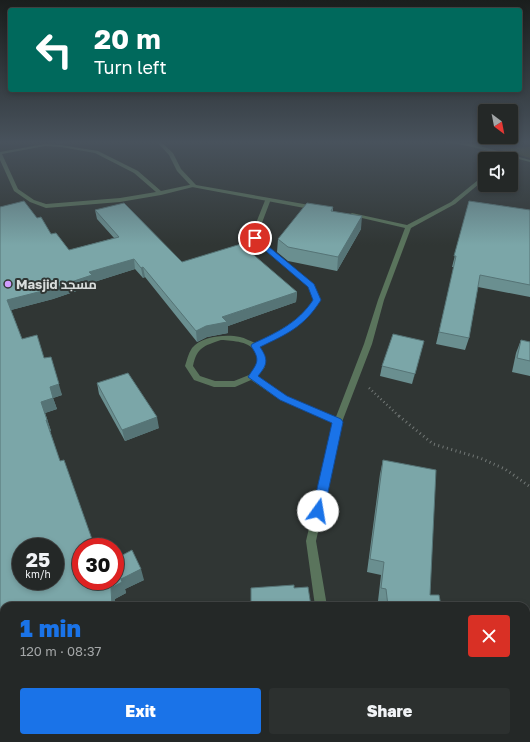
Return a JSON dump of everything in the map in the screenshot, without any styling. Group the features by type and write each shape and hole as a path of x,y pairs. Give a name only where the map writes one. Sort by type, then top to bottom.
{"street":[{"path":"10,176 16,190 32,202 46,206 120,200 194,186 318,208"},
{"path":"140,176 161,193"},
{"path":"184,176 194,186"},
{"path":"348,215 408,227 453,203 478,183"},
{"path":"255,346 291,328 309,313 317,300 311,286 255,238 257,228 268,199"},
{"path":"320,602 311,540 338,422 368,344 381,300 408,227"},
{"path":"221,338 240,339 255,346 262,356 261,367 252,377 235,384 214,384 197,378 189,366 191,353 204,343 221,338"},
{"path":"252,377 283,398 338,422"}],"path":[{"path":"356,375 392,410 433,444 480,458 505,470 529,486 530,489"}],"building":[{"path":"24,201 37,218 41,217 51,234 56,233 69,250 119,237 95,210 124,203 182,262 241,244 297,292 222,317 227,322 206,326 196,331 143,267 141,268 134,259 89,272 92,275 50,289 7,300 22,339 37,335 44,358 51,357 59,384 50,387 53,398 41,402 60,461 64,460 92,538 72,538 72,590 111,590 112,602 0,602 0,207"},
{"path":"469,201 530,210 530,285 480,275 469,338 439,332 456,256 454,256"},
{"path":"307,203 333,207 331,211 362,216 338,257 288,247 278,239"},
{"path":"393,334 424,341 415,374 382,366"},
{"path":"521,340 530,342 530,361 517,358"},
{"path":"128,373 157,417 122,430 97,383"},
{"path":"383,460 436,470 430,595 439,595 440,602 388,602 386,589 381,588 384,562 370,559"},
{"path":"132,550 141,569 124,578 124,554"},
{"path":"294,585 294,588 308,587 310,602 251,602 251,588"}],"place":[{"name":"Masjid مسجد","path":"8,284"}],"route":[{"path":"255,238 311,286 317,300 309,313 291,328 255,346 262,356 261,367 252,377 283,398 338,422 318,511"}]}
